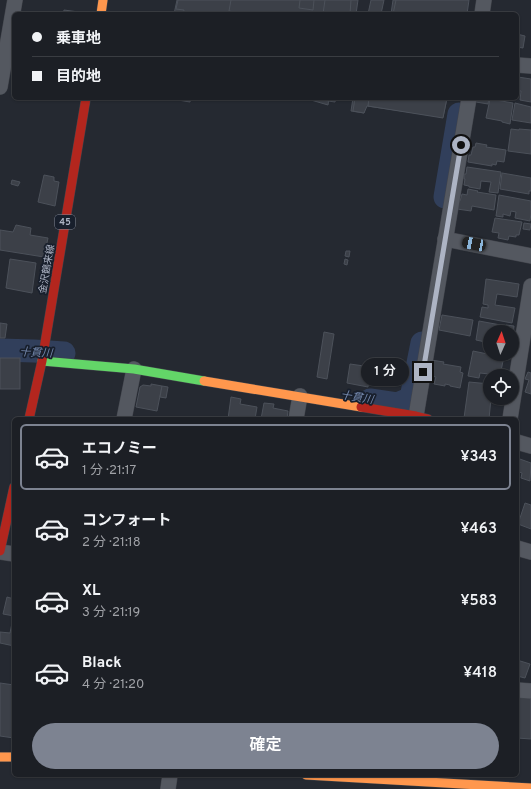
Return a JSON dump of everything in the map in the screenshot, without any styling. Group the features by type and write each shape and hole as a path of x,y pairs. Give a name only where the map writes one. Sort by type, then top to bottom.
{"street":[{"path":"0,87 6,14 15,0"},
{"path":"101,12 103,0"},
{"path":"482,12 484,0"},
{"path":"519,64 531,66"},
{"name":"金沢鶴来線","path":"29,417 43,354 86,100"},
{"path":"422,417 446,239 469,100"},
{"path":"446,239 531,256"},
{"path":"510,417 526,346 531,286"},
{"path":"43,354 300,396 416,417"},
{"path":"124,417 134,369"},
{"path":"296,417 300,396"},
{"path":"519,443 531,446"},
{"path":"12,496 0,551 12,554"},
{"path":"519,549 531,552"},
{"path":"519,690 531,690"},
{"path":"0,757 12,757"},
{"path":"168,789 170,777"},
{"path":"332,777 531,788"}],"building":[{"path":"177,0 225,0 223,10 234,12 174,12"},
{"path":"178,0 358,0 356,12 184,12 184,10 176,9"},
{"path":"231,0 300,0 299,8 313,10 314,0 330,0 328,12 229,11"},
{"path":"325,0 351,0 350,12 323,12"},
{"path":"371,0 384,0 381,12 368,12"},
{"path":"393,0 466,0 463,12 391,12"},
{"path":"396,0 469,0 467,12 393,12"},
{"path":"64,10 79,12 64,12"},
{"path":"519,34 525,36 523,48 519,47"},
{"path":"519,77 531,79 531,102 520,100 521,91 519,91"},
{"path":"178,100 190,100 190,102"},
{"path":"311,100 329,100 328,105"},
{"path":"322,100 336,100 335,102"},
{"path":"353,100 366,100 364,113 351,111"},
{"path":"355,100 447,100 443,117 367,106 364,113 353,111"},
{"path":"369,100 447,100 443,118 368,106"},
{"path":"476,100 489,100 488,104 476,102"},
{"path":"490,100 513,103 510,124 486,118"},
{"path":"515,103 531,107 531,123 512,120"},
{"path":"511,129 531,130 531,154 508,151"},
{"path":"476,143 487,145 486,147 506,150 504,162 497,161 496,165 492,164 492,166 468,162 469,155 471,155 473,147 475,147"},
{"path":"467,167 501,172 498,193 489,192 491,182 481,181 480,189 464,185 464,174 466,174"},
{"path":"502,173 531,178 531,191 529,191 529,194 500,189"},
{"path":"44,175 54,177 54,181 59,182 55,206 38,202"},
{"path":"12,180 20,182 18,186 11,184"},
{"path":"468,189 496,195 494,210 472,206 471,211 457,209 458,201 460,201 462,194 467,195"},
{"path":"499,195 531,201 530,221 515,218 516,212 511,211 510,216 503,214 503,217 496,216"},
{"path":"495,218 522,222 519,235 516,235 516,237 509,236 508,240 498,238 499,233 492,232"},
{"path":"524,223 531,224 530,230 523,229"},
{"path":"16,225 31,228 30,235 48,238 44,257 0,250 0,230 13,232"},
{"path":"346,251 350,251 349,257 345,256"},
{"path":"10,259 36,263 32,293 6,288"},
{"path":"345,259 348,260 347,265 344,264"},
{"path":"486,279 519,284 517,297 497,294 495,305 515,308 512,323 480,317 482,307 488,308 488,305 483,304"},
{"path":"442,315 473,320 470,336 439,330"},
{"path":"479,321 501,325 483,325 483,342 476,340"},
{"path":"0,323 7,324 5,338 0,338"},
{"path":"324,332 334,334 327,379 317,377"},
{"path":"473,351 483,353 483,361 503,361 501,369 483,369 483,373 480,373 479,378 468,376"},
{"path":"0,358 20,358 20,389 0,389"},
{"path":"431,360 461,367 460,372 463,373 460,388 445,384 445,386 434,384 436,377 428,375"},
{"path":"350,364 371,367 368,387 347,383"},
{"path":"528,372 531,373 531,394 525,392 529,380 525,379"},
{"path":"469,382 483,383 483,405 490,405 489,417 464,417"},
{"path":"151,384 162,386 157,411 136,407 140,387 143,385 151,386"},
{"path":"162,386 168,387 166,398 160,397"},
{"path":"231,397 241,399 240,404 257,407 255,417 228,417"},
{"path":"264,403 274,404 273,408 288,411 287,417 261,417"},
{"path":"519,459 531,463 530,481 521,478 522,473 519,472"},
{"path":"525,503 531,505 531,529 519,524"},
{"path":"7,597 12,598 12,616 3,614"},
{"path":"12,623 12,646 0,643 0,632 10,633"},
{"path":"519,661 530,664 525,678 519,676"},
{"path":"0,683 12,685 12,738 0,736"},
{"path":"519,697 531,698 531,739 519,738"}],"waterway":[{"name":"十貫川","path":"445,197 459,114"},
{"name":"十貫川","path":"370,400 397,404 411,398 422,343"},
{"name":"十貫川","path":"0,350 64,353"}],"traffic: fast":[{"path":"42,361 134,369 204,381"}],"traffic: slow":[{"path":"101,12 103,0"},
{"path":"204,381 361,407"},
{"path":"0,757 12,757"},
{"path":"341,777 531,788"}],"traffic: jam":[{"path":"29,417 42,361 86,100"},
{"path":"361,407 420,417"},
{"path":"0,551 12,496"}],"route":[{"path":"423,372 461,145"}]}
